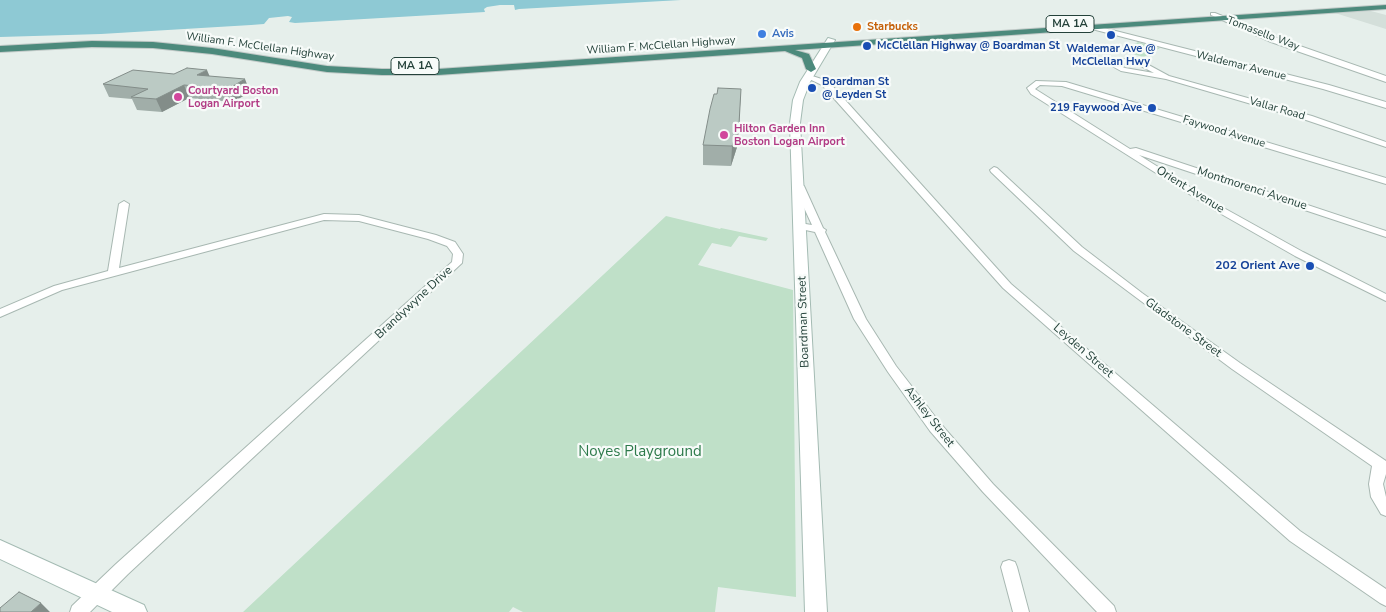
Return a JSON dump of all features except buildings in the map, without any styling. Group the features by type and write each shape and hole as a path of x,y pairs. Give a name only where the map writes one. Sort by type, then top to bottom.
{"highway":[{"name":"MA 1A","path":"1325,7 1386,2"},
{"name":"MA 1A","path":"1325,7 1340,10 1386,7"},
{"name":"William F. McClellan Highway","path":"0,47 92,44 153,45 212,50 320,68 403,73 474,71 1325,7"},
{"name":"William F. McClellan Highway","path":"0,47 101,40 174,41 221,45 344,64 428,66 1095,27 1235,17 1325,7"},
{"path":"773,50 804,54 808,59 809,72"}],"main road":[{"name":"Boardman Street","path":"816,612 796,117 798,100 809,72 829,43"},
{"path":"0,548 136,612"}],"street":[{"name":"Tomasello Way","path":"1213,14 1274,40 1386,79"},
{"name":"Tomasello Way","path":"1235,17 1314,53"},
{"name":"Waldemar Avenue","path":"1095,27 1386,105"},
{"name":"Vallar Road","path":"1167,77 1135,62 1126,60 1115,64 1115,66 1123,70 1167,77 1309,118 1386,145"},
{"name":"Leyden Street","path":"809,72 825,83 1007,286 1296,536 1386,598"},
{"name":"Orient Avenue","path":"1063,84 1039,83 1033,85 1031,89 1249,226 1386,298"},
{"name":"Faywood Avenue","path":"1063,84 1386,181"},
{"name":"Montmorenci Avenue","path":"1118,144 1386,234"},
{"name":"Gladstone Street","path":"994,170 1078,249 1138,295 1236,366 1383,466"},
{"name":"Ashley Street","path":"799,186 821,230 860,319 892,369 935,426 988,488 1108,612"},
{"path":"113,273 124,204"},
{"name":"Brandywyne Drive","path":"0,313 58,288 324,217 359,218 432,237 451,244 458,254 457,263 428,291 78,612"},
{"path":"799,226 821,230"},
{"path":"1383,466 1376,484 1378,497 1386,510"},
{"path":"1009,567 1021,612"}],"shaded area":[{"path":"1371,11 1386,15 1386,29 1335,13"}],"green space":[{"path":"1138,42 1160,48 1144,57 1121,51"},
{"name":"Noyes Playground","path":"666,216 768,238 766,241 739,236 731,247 712,243 698,265 793,290 796,597 718,587 715,612 523,612 513,607 509,612 243,612"}],"water":[{"path":"0,0 681,0 515,10 514,5 500,5 487,7 484,9 485,12 295,23 289,22 292,17 288,16 269,18 264,24 251,25 101,34 0,37"}],"place":[{"name":"Starbucks","path":"857,27"},
{"name":"Avis","path":"762,34"},
{"name":"Waldemar Ave @ McClellan Hwy","path":"1111,35"},
{"name":"McClellan Highway @ Boardman St","path":"867,46"},
{"name":"Boardman St @ Leyden St","path":"812,88"},
{"name":"Courtyard Boston Logan Airport","path":"178,97"},
{"name":"219 Faywood Ave","path":"1152,108"},
{"name":"Hilton Garden Inn Boston Logan Airport","path":"724,135"},
{"name":"202 Orient Ave","path":"1310,266"}]}
